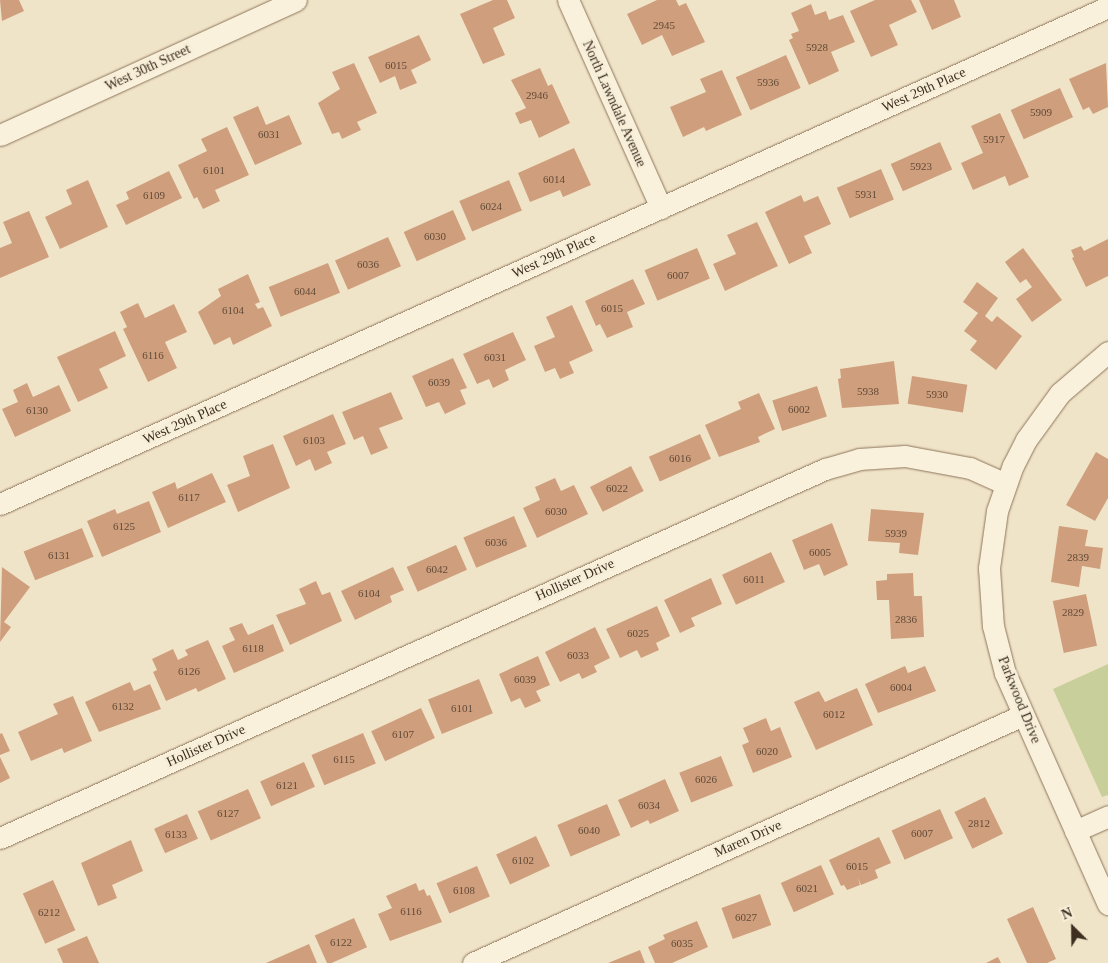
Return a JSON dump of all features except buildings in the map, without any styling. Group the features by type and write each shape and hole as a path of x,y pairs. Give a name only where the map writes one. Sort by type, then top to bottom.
{"street":[{"name":"West 30th Street","path":"0,136 296,0"},
{"name":"North Lawndale Avenue","path":"568,0 661,208"},
{"name":"West 29th Place","path":"0,504 1108,7"},
{"path":"1006,484 1026,440 1042,416 1073,379 1108,352"},
{"name":"Hollister Drive","path":"0,838 825,469 859,459 904,456 970,468 1006,484"},
{"name":"Parkwood Drive","path":"1006,484 990,549 990,607 1000,655 1023,715 1108,904"},
{"name":"Maren Drive","path":"473,963 1023,715"},
{"path":"1075,831 1108,816"}],"green space":[{"path":"1108,664 1108,795 1102,797 1053,689"}]}
